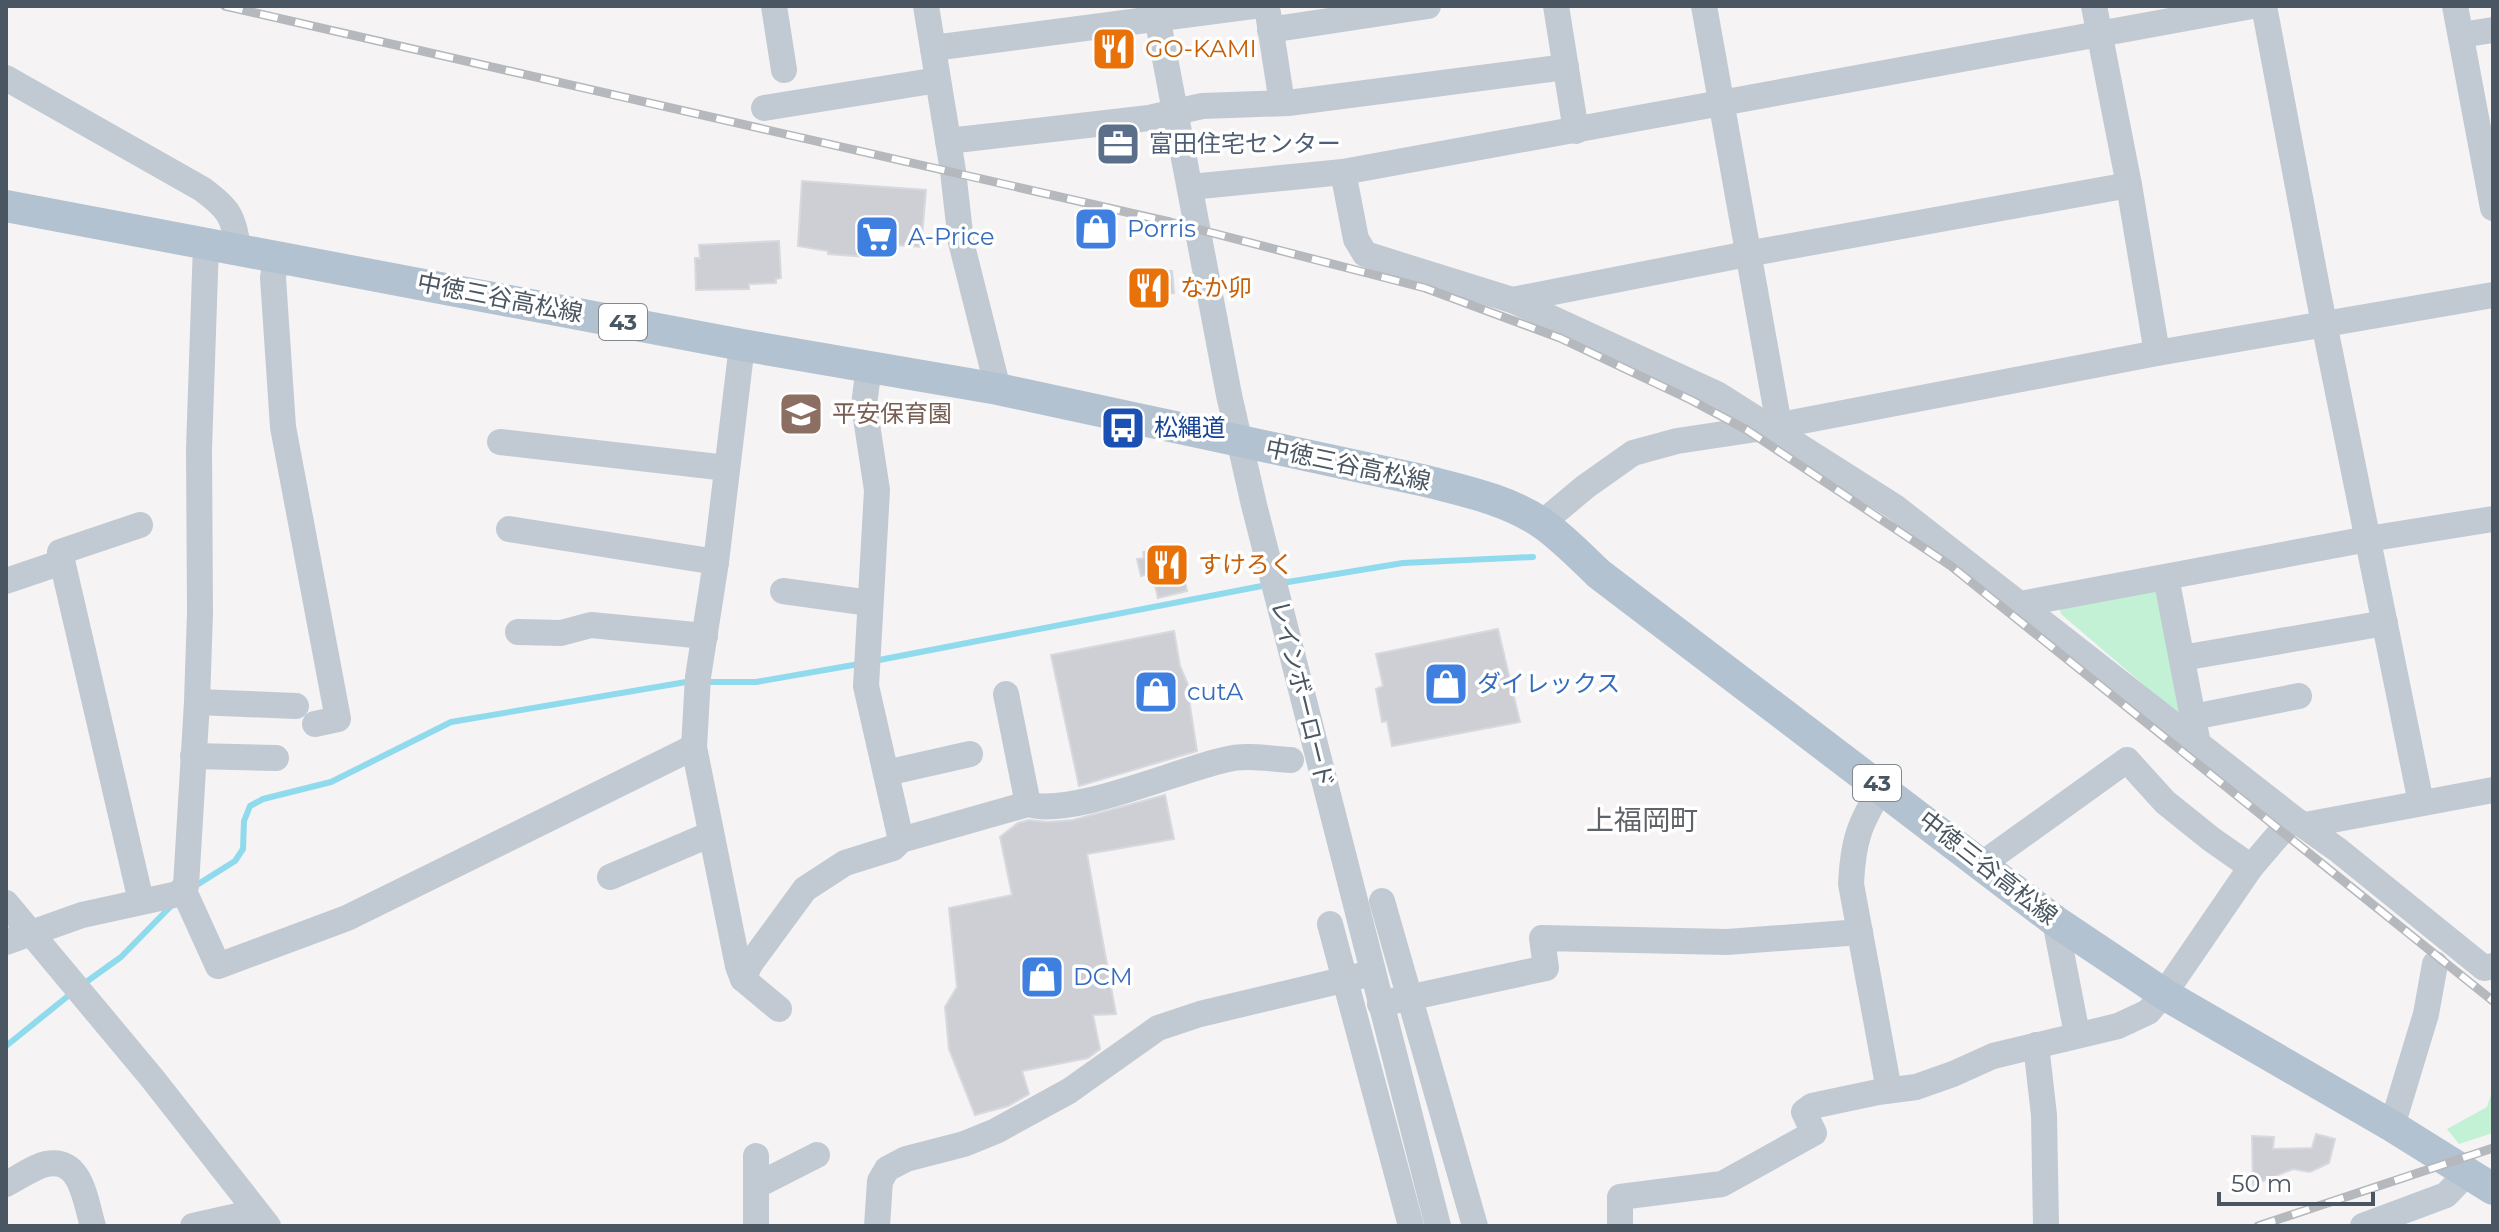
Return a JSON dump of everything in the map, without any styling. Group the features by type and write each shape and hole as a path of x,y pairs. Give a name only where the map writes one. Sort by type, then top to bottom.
{"main road":[{"name":"中徳三谷高松線","path":"6,206 742,345 998,389 1426,481 1477,495 1542,523 1599,574 2055,921 2164,994 2480,1180"}],"street":[{"path":"774,6 784,70"},
{"path":"926,6 961,242 998,389"},
{"path":"933,48 1156,12 1253,6"},
{"path":"1282,103 1268,18 1428,6"},
{"path":"1556,6 1576,131"},
{"path":"1704,6 1723,101 1774,426"},
{"path":"2094,6 2129,185 2157,353"},
{"path":"1190,187 1343,172 2252,6"},
{"path":"2264,6 2421,803"},
{"path":"2455,6 2485,124 2493,208"},
{"name":"レインボーロード","path":"1156,12 1240,441 1438,1226"},
{"path":"2461,35 2493,30"},
{"path":"948,141 1093,125 1202,106 1282,103 1566,67"},
{"path":"6,78 202,189 225,206 235,224 238,249"},
{"path":"764,108 938,80"},
{"path":"1343,172 1356,239 1365,254 1512,300 1717,394 1774,426 1895,507 2484,968 2493,966"},
{"path":"1512,300 2129,185"},
{"path":"6,942 82,915 178,894 186,886 200,612 199,449 206,244"},
{"path":"197,702 338,719 283,427 273,278 276,256"},
{"path":"1542,523 1633,453 1677,441 2493,295"},
{"path":"742,345 716,562 698,677 694,747 743,979 779,1009"},
{"path":"869,366 864,405 877,490 866,686 901,840"},
{"path":"500,442 727,468"},
{"path":"2020,604 2368,539 2493,519"},
{"path":"140,525 60,552 141,901"},
{"path":"509,529 716,562"},
{"path":"6,581 62,562"},
{"path":"2166,577 2198,744"},
{"path":"783,591 870,603"},
{"path":"2182,658 2385,623"},
{"path":"518,632 561,633 591,625 705,636"},
{"path":"1006,694 1028,804"},
{"path":"2193,717 2299,696"},
{"path":"183,889 218,966 347,918 694,747"},
{"path":"886,773 970,754"},
{"path":"193,756 276,758"},
{"path":"743,979 750,964 805,889 845,863 893,848 901,840 1028,804 1042,809 1066,805 1222,760 1242,757 1291,760"},
{"path":"1982,864 2127,760 2165,802 2251,867"},
{"path":"1882,787 1862,819 1853,852 1851,884 1889,1090"},
{"path":"1620,1226 1620,1197 1722,1184 1814,1133 1804,1112 1823,1102 1925,1084 1993,1056 2110,1028 2148,1012 2164,994 2251,867 2299,821 2493,790"},
{"path":"610,877 711,834"},
{"path":"1382,901 1475,1226"},
{"path":"6,903 152,1078 261,1218"},
{"path":"2055,921 2077,1034"},
{"path":"1330,924 1411,1226"},
{"path":"1380,1004 1546,968 1542,938 1727,942 1860,932"},
{"path":"2392,1126 2426,1014 2435,964"},
{"path":"877,1226 880,1181 887,1169 896,1163 964,1144 996,1131 1069,1091 1158,1028 1200,1014 1372,973"},
{"path":"2036,1045 2044,1115 2046,1226"},
{"path":"756,1186 817,1155"},
{"path":"756,1156 756,1226"},
{"path":"6,1184 46,1164 66,1165 77,1173 93,1226"},
{"path":"2363,1226 2480,1180"},
{"path":"193,1226 242,1215 261,1218"}],"green space":[{"path":"2160,587 2185,713 2178,714 2061,614 2059,607"},
{"path":"2493,1088 2493,1133 2459,1144 2447,1129 2487,1107"}],"building":[{"path":"802,181 926,190 921,247 870,243 867,257 828,254 828,251 798,246"},
{"path":"779,241 781,278 776,279 776,283 749,284 749,289 696,290 695,258 700,258 699,245"},
{"path":"1140,271 1172,271 1174,293 1132,296 1130,277 1140,278"},
{"path":"1176,545 1187,591 1158,598 1152,573 1141,576 1137,559 1144,558 1143,552"},
{"path":"1498,629 1520,722 1392,746 1387,721 1382,722 1376,689 1383,686 1376,654"},
{"path":"1174,631 1180,666 1191,692 1190,706 1197,751 1079,786 1051,655"},
{"path":"1165,795 1174,839 1087,854 1116,1014 1093,1015 1100,1049 1088,1058 1022,1071 1029,1094 1008,1106 975,1115 949,1049 945,1007 957,987 949,908 1012,895 1000,837 1018,823 1073,820"},
{"path":"2316,1134 2335,1139 2329,1163 2310,1172 2293,1169 2253,1185 2252,1136 2274,1137 2273,1149 2312,1148"}],"waterway":[{"path":"1282,583 1403,563 1533,557"},
{"path":"874,661 1267,585"},
{"path":"704,682 756,682 859,664"},
{"path":"192,888 235,861 243,849 244,821 250,806 263,799 331,782 451,722 692,681"},
{"path":"82,985 121,957 172,905"},
{"path":"6,1046 73,992"}],"railway":[{"path":"225,6 1170,222 1425,288 1560,338 1747,430 1951,566 2493,1001"},
{"path":"2258,1226 2493,1148"}],"place":[{"name":"GO-KAMI","path":"1114,49"},
{"name":"富田住宅センター","path":"1118,144"},
{"name":"Porris","path":"1096,229"},
{"name":"A-Price","path":"877,237"},
{"name":"なか卯","path":"1149,288"},
{"name":"平安保育園","path":"801,414"},
{"name":"松縄道","path":"1123,428"},
{"name":"すけろく","path":"1167,565"},
{"name":"ダイレックス","path":"1446,684"},
{"name":"cutA","path":"1156,692"},
{"name":"DCM","path":"1042,977"}],"district":[{"name":"上福岡町","path":"1642,820"}]}
